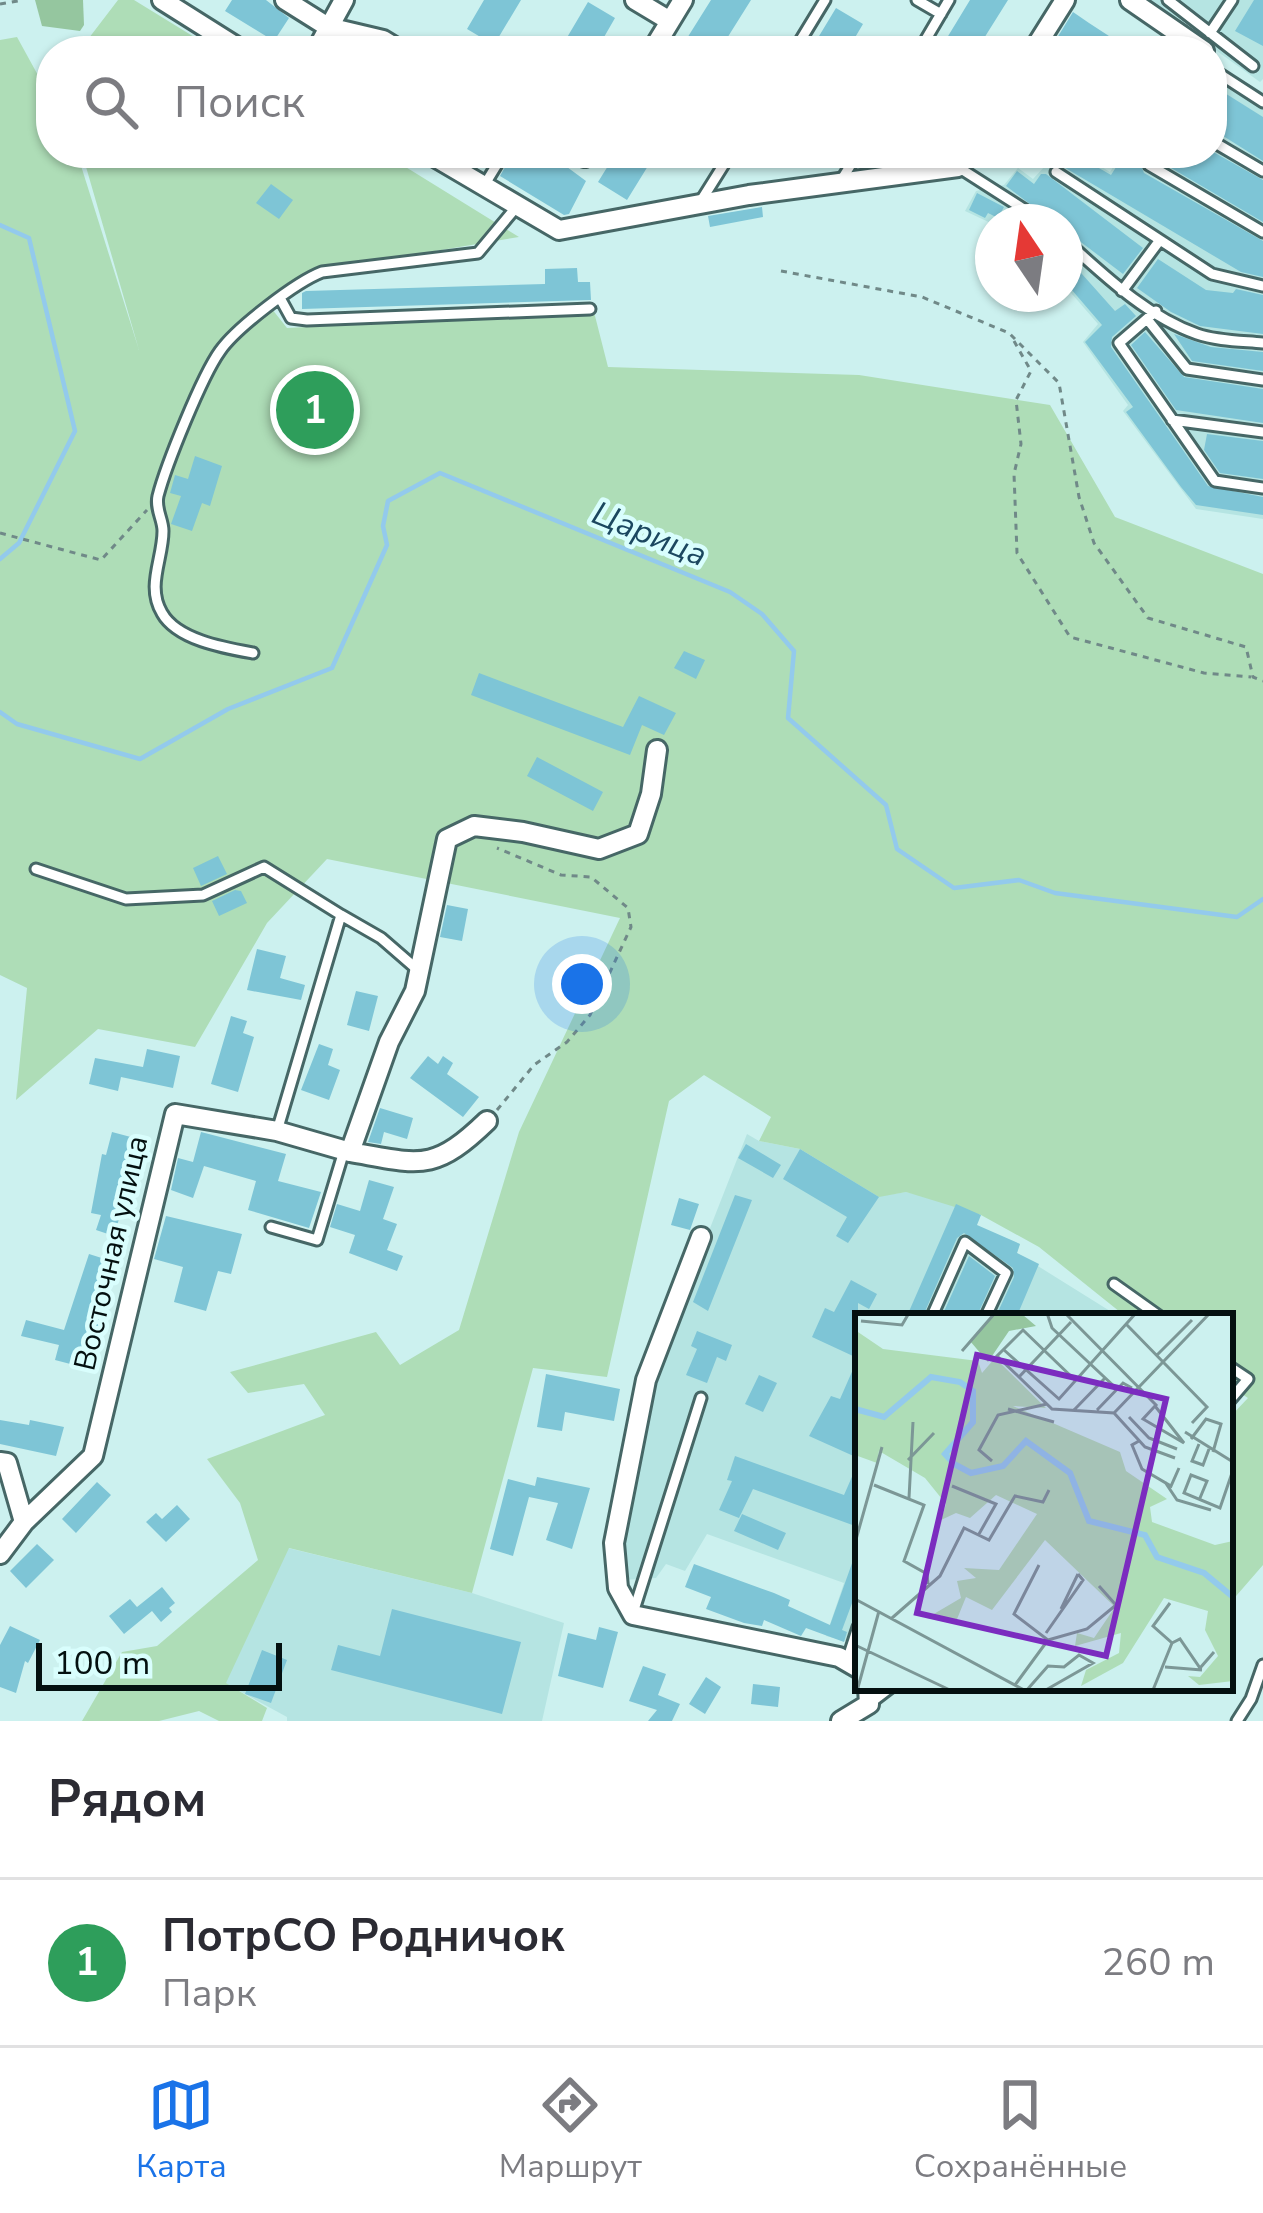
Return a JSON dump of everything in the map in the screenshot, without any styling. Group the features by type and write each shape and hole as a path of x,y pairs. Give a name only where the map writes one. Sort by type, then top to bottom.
{"street":[{"path":"162,0 220,36"},
{"path":"284,0 328,27 366,36"},
{"path":"324,36 344,0"},
{"path":"635,0 670,21"},
{"path":"661,36 683,0"},
{"path":"1043,36 1066,0"},
{"path":"1130,0 1196,36"},
{"path":"453,168 559,230 920,168"},
{"path":"347,1152 389,1042 415,991 447,839 474,826 599,849 638,833 651,794 657,750"},
{"name":"Восточная улица","path":"24,1522 93,1456 175,1114 277,1131 347,1152 421,1164 457,1150 488,1120"},
{"path":"701,1238 646,1380 614,1543 618,1588 633,1615 838,1657 852,1666"},
{"path":"0,1462 7,1463 24,1522 0,1554"},
{"path":"841,1721 869,1696"}],"lane":[{"path":"803,36 825,0"},
{"path":"917,0 940,14"},
{"path":"928,36 949,0"},
{"path":"1168,0 1201,36"},
{"path":"1211,36 1232,0"},
{"path":"1227,52 1253,66"},
{"path":"1227,79 1263,102"},
{"path":"1227,150 1263,171"},
{"path":"484,186 495,168"},
{"path":"699,204 722,168"},
{"path":"840,183 849,168"},
{"path":"973,168 1020,204"},
{"path":"1154,168 1263,232"},
{"path":"1056,172 1211,274 1263,286"},
{"path":"253,653 181,631 162,615 157,600 155,573 164,525 156,500 222,346 302,280 322,272 478,253 518,205"},
{"path":"1122,291 1160,240"},
{"path":"1083,257 1151,315 1187,369 1263,380"},
{"path":"280,298 291,318 307,320 590,309"},
{"path":"1151,315 1199,335 1263,344"},
{"path":"1151,315 1119,343 1215,481 1263,488"},
{"path":"1172,420 1263,432"},
{"path":"36,869 126,899 203,895 264,868 381,938 419,970"},
{"path":"277,1131 341,915"},
{"path":"272,1227 317,1240 347,1152"},
{"path":"933,1313 965,1242 1006,1273 987,1313"},
{"path":"1114,1284 1155,1313"},
{"path":"1233,1368 1248,1379 1233,1396"},
{"path":"633,1615 701,1398"},
{"path":"1237,1721 1263,1665"}],"path":[{"path":"0,4 23,0"},
{"path":"781,271 922,297 1009,333 1059,383 1078,497 1094,543 1148,618 1246,646 1253,677"},
{"path":"1009,333 1031,371 1016,400 1021,444 1015,474 1017,553 1070,637 1204,674 1263,681"},
{"path":"0,533 100,560 156,500"},
{"path":"474,826 501,851 561,875 591,877 628,908 631,927 590,1015 567,1042 534,1065 488,1120"}],"shaded area":[{"path":"1146,0 1263,0 1263,79 1260,82 1227,58 1227,36 1196,36"},
{"path":"1227,71 1263,94 1263,519 1196,509 1123,411 1128,405 1083,342 1098,324 1083,307 1083,204 975,204 975,216 965,211 976,191 1004,185 1018,168 1033,179 1043,168 1103,168 1110,172 1113,168 1227,168"},
{"path":"747,1134 800,1149 879,1196 906,1192 956,1204 977,1226 1020,1244 1017,1253 1113,1313 855,1313 855,1643 826,1636 844,1583 707,1534 685,1571 666,1564 656,1578 622,1580 618,1540 650,1381"},
{"path":"288,1548 472,1593 564,1623 542,1721 287,1721 225,1683"}],"green space":[{"path":"35,0 83,0 84,25 80,31 42,26"},
{"path":"118,0 134,0 193,36 90,36"},
{"path":"17,37 36,72 36,168 82,168 139,350 86,168 407,168 519,237 304,273 268,304 287,328 594,312 608,367 859,375 1050,405 1115,517 1263,574 1263,1565 1233,1600 1233,1414 1248,1398 1233,1388 1233,1313 1121,1313 1039,1247 981,1215 906,1192 879,1197 800,1149 759,1141 771,1117 704,1075 669,1101 607,1377 533,1368 472,1593 289,1548 226,1683 267,1708 262,1721 219,1721 199,1711 159,1721 82,1721 122,1652 157,1646 258,1560 240,1503 207,1459 325,1415 304,1384 248,1393 230,1372 376,1332 400,1365 459,1330 519,1132 620,918 327,859 267,923 195,1047 98,1029 16,1100 27,988 0,975 0,40"}],"building":[{"path":"232,0 266,0 289,18 277,36 266,36 225,11"},
{"path":"484,0 521,0 499,36 479,36 467,29"},
{"path":"711,0 751,0 728,36 688,36"},
{"path":"970,0 1008,0 985,36 948,36"},
{"path":"1254,0 1263,0 1263,46 1235,31"},
{"path":"588,2 615,18 605,36 568,36"},
{"path":"836,8 863,24 856,36 819,36"},
{"path":"1073,12 1109,36 1058,36"},
{"path":"1227,94 1263,117 1263,161 1227,138"},
{"path":"1227,160 1263,180 1263,222 1171,168 1227,168"},
{"path":"505,168 568,168 586,181 569,214 564,215 500,176"},
{"path":"607,168 647,168 627,200 598,182"},
{"path":"1065,168 1099,168 1111,175 1115,168 1142,168 1263,241 1263,277 1241,272"},
{"path":"1017,171 1034,184 1046,174 1143,248 1123,274 1083,244 1083,204 1030,204 1006,186"},
{"path":"271,184 293,200 279,219 256,203"},
{"path":"977,193 998,204 975,204 975,213 969,210"},
{"path":"762,207 763,217 710,227 708,216"},
{"path":"1158,259 1206,290 1233,293 1236,289 1263,295 1263,334 1200,326 1137,288"},
{"path":"577,268 578,282 590,282 591,300 302,309 306,291 545,284 545,269"},
{"path":"1083,275 1115,311 1125,304 1136,316 1112,337 1111,347 1208,486 1263,497 1263,515 1196,505 1126,412 1133,407 1085,342 1102,325 1083,303"},
{"path":"1145,332 1184,377 1263,389 1263,423 1176,410 1131,345"},
{"path":"1174,334 1211,347 1263,352 1263,371 1192,361"},
{"path":"1207,434 1263,441 1263,479 1220,473 1204,450"},
{"path":"195,456 222,466 210,506 202,503 192,531 171,524 181,496 170,493 175,475 188,479"},
{"path":"684,651 705,660 696,679 674,668"},
{"path":"479,673 623,727 639,696 676,713 664,735 642,725 630,755 471,695"},
{"path":"537,757 603,792 593,811 527,776"},
{"path":"218,856 227,874 201,886 193,868"},
{"path":"241,891 247,903 219,916 212,901"},
{"path":"447,905 468,909 462,941 440,937"},
{"path":"257,949 286,956 280,978 305,985 301,1000 247,990"},
{"path":"356,991 378,996 369,1031 347,1025"},
{"path":"231,1016 247,1021 243,1033 254,1037 238,1092 211,1084"},
{"path":"319,1044 333,1049 328,1065 340,1070 329,1100 301,1090"},
{"path":"147,1049 180,1056 173,1088 121,1077 118,1091 89,1084 95,1058 143,1067"},
{"path":"428,1056 438,1064 443,1056 453,1063 447,1074 479,1097 463,1117 410,1078"},
{"path":"380,1108 413,1118 407,1139 384,1132 381,1144 368,1142"},
{"path":"112,1132 142,1140 114,1236 96,1230 101,1215 91,1213 102,1154 106,1155"},
{"path":"201,1132 286,1154 278,1181 321,1192 309,1228 248,1210 256,1181 204,1166 193,1198 171,1190 178,1158 193,1162"},
{"path":"746,1144 781,1165 773,1178 738,1158"},
{"path":"800,1149 879,1197 848,1243 836,1236 847,1217 783,1179"},
{"path":"369,1180 394,1187 383,1219 397,1224 387,1250 403,1256 397,1271 349,1253 355,1235 330,1227 337,1204 360,1211"},
{"path":"735,1195 752,1200 708,1311 693,1302"},
{"path":"679,1198 699,1204 690,1230 671,1225"},
{"path":"956,1204 981,1215 977,1225 1020,1244 1017,1253 1039,1264 1018,1313 997,1313 1014,1277 1013,1268 964,1233 957,1238 924,1313 908,1313"},
{"path":"166,1216 242,1234 231,1274 218,1271 206,1311 174,1302 183,1267 154,1259"},
{"path":"89,1254 108,1260 90,1317 101,1319 92,1354 82,1352 78,1366 55,1360 59,1345 21,1336 26,1320 64,1330"},
{"path":"969,1256 995,1276 978,1313 943,1313"},
{"path":"851,1280 877,1294 869,1309 858,1303 853,1356 812,1337 825,1308 834,1312"},
{"path":"697,1331 732,1345 726,1361 717,1357 707,1383 686,1375 697,1349 691,1346"},
{"path":"855,1365 855,1457 809,1436 831,1396 840,1399"},
{"path":"546,1374 620,1389 614,1421 565,1412 562,1431 537,1427"},
{"path":"759,1375 777,1383 763,1412 745,1404"},
{"path":"0,1420 64,1427 56,1456 0,1444"},
{"path":"735,1456 844,1495 855,1470 855,1526 753,1489 739,1518 719,1510 732,1481 727,1480"},
{"path":"537,1477 590,1488 572,1549 546,1540 558,1503 529,1497 513,1556 490,1549 508,1479 535,1486"},
{"path":"97,1482 111,1495 76,1533 62,1519"},
{"path":"177,1505 190,1519 166,1542 146,1522 156,1513 162,1519"},
{"path":"742,1514 786,1533 778,1550 734,1531"},
{"path":"37,1544 54,1560 26,1588 10,1571"},
{"path":"855,1555 855,1595 842,1630 847,1632 844,1642 806,1628 801,1636 764,1620 762,1626 744,1623 706,1609 711,1597 685,1587 694,1564 790,1600 788,1606 830,1625"},
{"path":"162,1587 175,1603 169,1608 172,1612 161,1622 152,1611 124,1634 109,1616 130,1599 137,1607"},
{"path":"392,1609 521,1642 502,1714 331,1670 338,1645 380,1656"},
{"path":"10,1626 40,1640 28,1663 25,1661 16,1693 0,1687 0,1645"},
{"path":"599,1627 618,1632 603,1688 558,1676 568,1633 596,1640"},
{"path":"262,1650 287,1660 271,1703 245,1694"},
{"path":"643,1666 666,1674 658,1695 680,1704 672,1721 648,1721 657,1710 629,1701"},
{"path":"706,1677 721,1687 705,1714 689,1704"},
{"path":"753,1684 780,1687 778,1707 751,1704"}],"waterway":[{"name":"Царица","path":"0,225 29,238 75,431 19,543 0,559"},
{"name":"Царица","path":"0,712 17,724 140,759 228,709 332,668 387,545 383,526 388,501 440,473 730,592 762,614 794,651 788,718 886,805 897,849 954,888 1019,880 1055,893 1237,917 1263,899"}],"place":[{"name":"ПотрСО Родничок","path":"315,410"}]}
